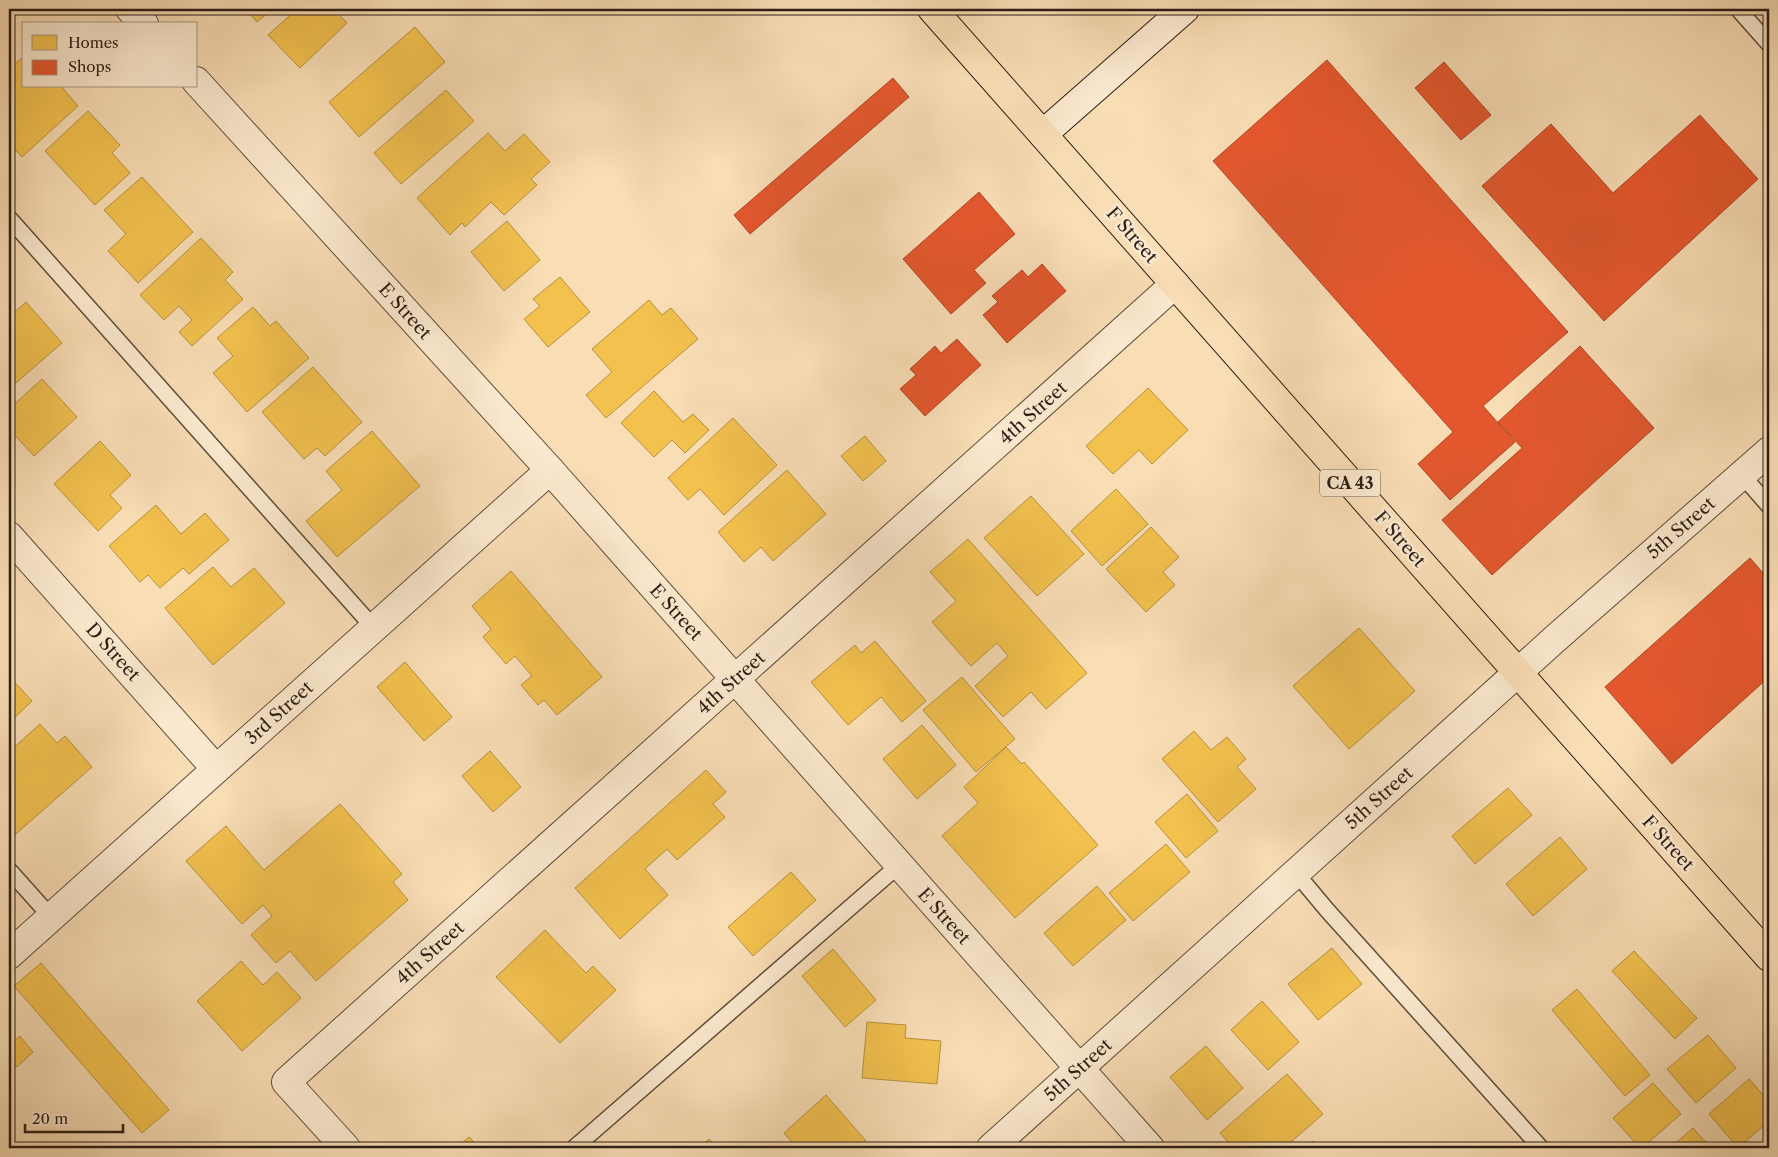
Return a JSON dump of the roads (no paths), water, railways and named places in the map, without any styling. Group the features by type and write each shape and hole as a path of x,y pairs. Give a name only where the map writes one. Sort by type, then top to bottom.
{"main road":[{"name":"F Street","path":"932,9 1769,957"}],"street":[{"path":"130,9 142,22"},
{"path":"1043,134 1185,9"},
{"name":"E Street","path":"198,83 550,470 1150,1148"},
{"name":"4th Street","path":"346,1148 286,1082 1175,284"},
{"name":"5th Street","path":"991,1148 1518,673 1769,451"},
{"name":"3rd Street","path":"9,955 550,470"},
{"name":"D Street","path":"9,536 216,769"}],"lane":[{"path":"1738,9 1769,44"},
{"path":"9,218 374,628"},
{"path":"1742,475 1769,506"},
{"path":"574,1148 900,865"},
{"path":"9,870 51,917"},
{"path":"1296,873 1541,1148"}]}
